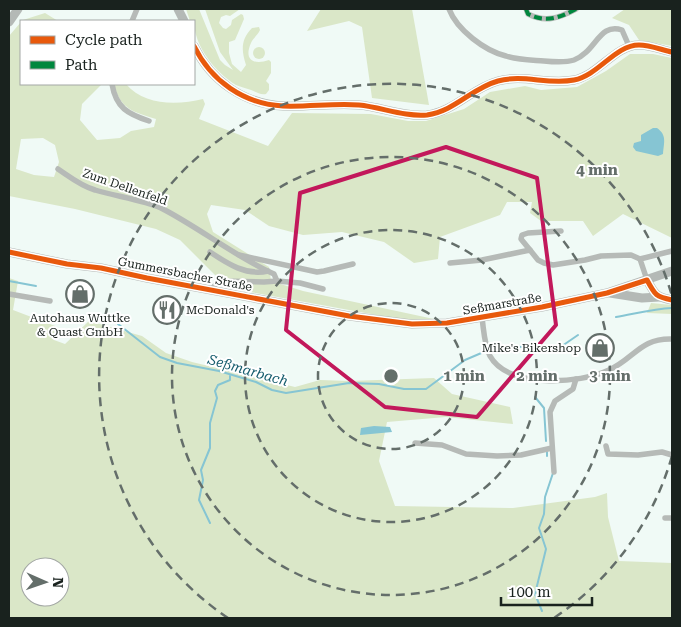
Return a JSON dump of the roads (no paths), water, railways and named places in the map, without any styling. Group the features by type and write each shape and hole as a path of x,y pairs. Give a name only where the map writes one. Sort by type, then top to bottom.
{"main road":[{"path":"9,22 18,9"},
{"path":"195,48 205,66 222,84 253,100 284,106 361,105 409,114 426,115 443,111 480,89 498,81 515,78 572,80 584,77 595,72 629,46 646,46 672,52"},
{"name":"Gummersbacher Straße","path":"9,252 358,317"},
{"name":"Seßmarstraße","path":"358,317 412,324 447,323 482,318 607,293 672,271"},
{"path":"647,280 655,294 659,297"},
{"path":"607,293 642,298 659,297 672,300"}],"street":[{"path":"450,9 452,18 464,32 479,43 505,56 560,62 573,61 586,54 607,30 616,28 622,30 629,46"},
{"path":"526,9 528,14 545,20 576,9"},
{"path":"112,85 116,98 128,114 149,121"},
{"name":"Zum Dellenfeld","path":"58,169 93,190 159,207 210,236 252,264 276,275 277,281"},
{"path":"562,231 528,233 522,235 521,239 538,260 553,265 601,256 631,255 640,259 672,251"},
{"path":"450,263 482,260 530,250"},
{"path":"210,252 245,272 261,273 268,271"},
{"name":"Zum Dellenfeld","path":"237,255 248,255 317,272 324,272 353,264"},
{"path":"640,259 647,280"},
{"path":"211,290 221,281 300,283 324,290"},
{"path":"9,294 50,301"},
{"path":"482,318 486,344 491,357 502,370 539,380 576,380 606,371 622,364 648,342 672,339"},
{"path":"554,472 550,412 554,401 572,389 576,380"},
{"path":"415,443 442,446 466,454 497,456 521,455 552,448"},
{"path":"606,446 608,454 638,455 662,452 672,455"}],"water":[{"path":"653,128 657,128 664,136 663,154 658,156 636,151 633,147 634,143 641,141 641,135"},
{"path":"374,426 390,427 392,432 360,435 361,428"}],"waterway":[{"name":"Seßmarbach","path":"9,281 36,286"},
{"name":"Seßmarbach","path":"616,317 672,308"},
{"name":"Seßmarbach","path":"118,324 160,357 177,363 219,371 256,382 272,390 286,393 349,383 379,384 404,389 426,389 465,360 493,348 562,346 578,335"},
{"path":"210,523 199,500 203,480 201,470 210,448 210,423 217,398 215,391 218,385 230,380 230,376"},
{"path":"535,397 544,408 546,441"},
{"path":"542,611 535,594 546,549 539,528 544,514 545,497 553,473"}],"place":[{"name":"Autohaus Wuttke & Quast GmbH","path":"80,294"},
{"name":"McDonald's","path":"167,310"},
{"name":"Mike's Bikershop","path":"600,348"}]}
